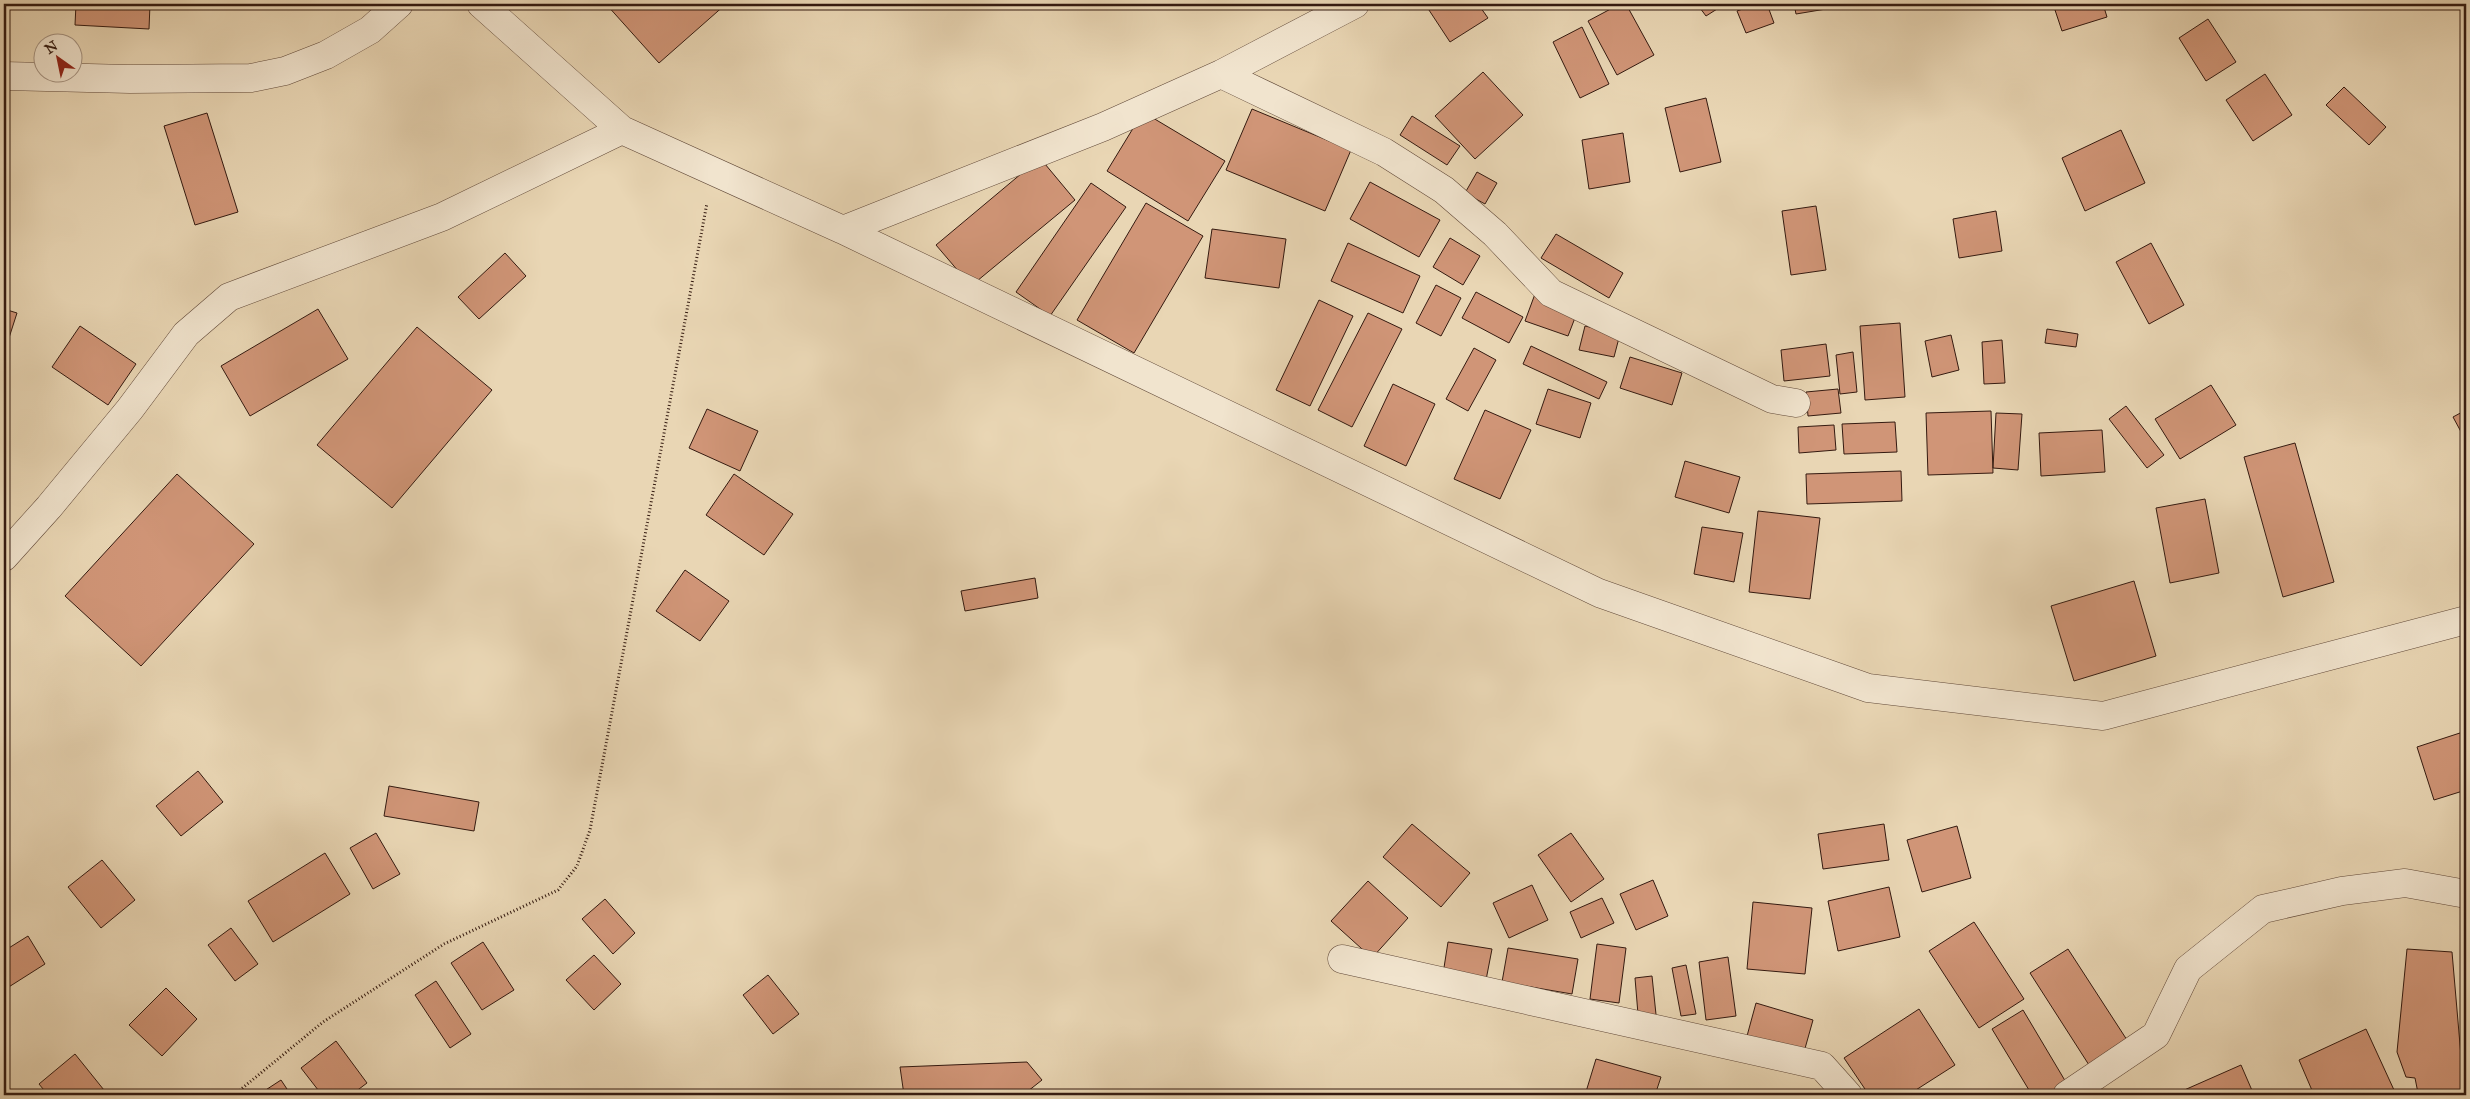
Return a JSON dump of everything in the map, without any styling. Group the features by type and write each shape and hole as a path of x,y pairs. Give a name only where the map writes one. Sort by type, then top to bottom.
{"street":[{"path":"4,76 130,79 252,78 285,71 326,55 370,30 399,4"},
{"path":"482,4 622,130 712,173 843,230 1600,593 1868,688 2102,716 2466,620"},
{"path":"843,230 1103,127 1221,74 1355,4"},
{"path":"1221,74 1384,152 1444,190 1495,234 1551,293 1772,399 1796,403"},
{"path":"4,556 49,507 123,416 186,334 229,297 442,217 622,130"},
{"path":"2067,1095 2156,1035 2188,969 2263,909 2342,890 2405,883 2466,894"},
{"path":"1342,959 1822,1066 1848,1095"}],"path":[{"path":"234,1095 323,1022 444,944 558,890 577,866 590,830 712,173"}],"building":[{"path":"76,4 150,4 149,29 75,25"},
{"path":"606,4 726,4 659,63"},
{"path":"1425,4 1478,4 1488,18 1450,42"},
{"path":"1620,4 1626,4 1654,55 1617,75 1588,21"},
{"path":"1697,4 1725,4 1706,16"},
{"path":"1756,4 1767,4 1774,23 1746,33 1737,11"},
{"path":"1794,4 1831,4 1832,8 1796,14"},
{"path":"2053,4 2103,4 2107,17 2062,31"},
{"path":"2208,19 2236,62 2206,81 2179,38"},
{"path":"1582,27 1609,84 1580,98 1553,42"},
{"path":"1483,72 1523,115 1475,159 1435,116"},
{"path":"2265,74 2292,115 2253,141 2226,100"},
{"path":"2344,87 2386,127 2369,145 2326,105"},
{"path":"1706,98 1721,162 1680,172 1665,108"},
{"path":"1252,109 1351,150 1325,211 1226,170"},
{"path":"1143,112 1225,161 1188,221 1107,171"},
{"path":"207,113 238,212 195,225 164,126"},
{"path":"1412,116 1460,146 1447,165 1400,135"},
{"path":"2121,130 2145,183 2085,211 2062,158"},
{"path":"1623,133 1630,182 1589,189 1582,140"},
{"path":"1040,158 1075,200 971,286 936,245"},
{"path":"1477,172 1497,183 1485,204 1465,193"},
{"path":"1370,182 1440,220 1419,257 1350,219"},
{"path":"1091,183 1126,207 1050,316 1016,292"},
{"path":"1146,203 1203,236 1134,353 1077,320"},
{"path":"1816,206 1826,270 1791,275 1782,211"},
{"path":"1996,211 2002,251 1959,258 1953,219"},
{"path":"1212,229 1286,239 1279,288 1205,278"},
{"path":"1556,234 1623,273 1609,298 1541,258"},
{"path":"1450,238 1480,256 1463,285 1433,267"},
{"path":"1348,243 1420,276 1403,313 1331,281"},
{"path":"2151,243 2184,305 2149,324 2116,262"},
{"path":"505,253 526,276 479,319 458,297"},
{"path":"1436,285 1461,298 1441,336 1416,323"},
{"path":"1476,292 1523,317 1509,343 1462,318"},
{"path":"1535,294 1578,310 1568,336 1525,321"},
{"path":"1319,300 1353,316 1310,406 1276,390"},
{"path":"4,309 17,313 7,344 4,343"},
{"path":"318,309 348,359 250,416 221,366"},
{"path":"1368,313 1402,329 1352,427 1318,410"},
{"path":"1900,323 1905,397 1865,400 1860,326"},
{"path":"80,326 136,364 108,405 52,367"},
{"path":"1585,326 1620,334 1614,357 1579,350"},
{"path":"417,327 492,390 392,508 317,445"},
{"path":"2047,329 2078,334 2076,347 2045,343"},
{"path":"1951,335 1959,370 1932,377 1925,341"},
{"path":"2002,340 2005,383 1984,384 1982,342"},
{"path":"1826,344 1830,376 1784,381 1781,350"},
{"path":"1531,346 1607,382 1599,399 1523,364"},
{"path":"1474,348 1496,360 1468,411 1446,399"},
{"path":"1853,352 1857,392 1840,394 1836,355"},
{"path":"1630,357 1682,373 1672,405 1620,388"},
{"path":"1393,384 1435,404 1406,466 1364,446"},
{"path":"2211,385 2236,425 2180,459 2155,419"},
{"path":"1548,389 1591,403 1580,438 1536,424"},
{"path":"1838,389 1841,413 1808,416 1806,392"},
{"path":"2126,406 2164,455 2147,468 2109,419"},
{"path":"707,409 758,431 740,471 689,448"},
{"path":"1485,410 1531,430 1500,499 1454,479"},
{"path":"2466,410 2466,441 2453,417"},
{"path":"1991,411 1993,473 1928,475 1926,413"},
{"path":"1996,413 2022,414 2018,470 1993,468"},
{"path":"1895,422 1897,452 1844,454 1842,424"},
{"path":"1834,425 1836,450 1799,453 1798,427"},
{"path":"2102,430 2105,472 2041,476 2039,433"},
{"path":"2295,443 2334,582 2283,597 2244,457"},
{"path":"1685,461 1740,477 1729,513 1675,497"},
{"path":"1901,471 1902,501 1807,504 1806,474"},
{"path":"177,474 254,544 141,666 65,596"},
{"path":"734,474 793,514 764,555 706,515"},
{"path":"2205,499 2219,573 2170,583 2156,508"},
{"path":"1758,511 1820,518 1810,599 1749,592"},
{"path":"1702,527 1743,533 1734,582 1694,574"},
{"path":"685,570 729,601 700,641 656,611"},
{"path":"1035,578 1038,598 965,611 961,591"},
{"path":"2134,581 2156,656 2074,681 2051,606"},
{"path":"2466,731 2466,790 2434,800 2417,747"},
{"path":"198,771 223,802 181,836 156,806"},
{"path":"389,786 479,802 474,831 384,816"},
{"path":"1412,824 1470,873 1441,907 1383,857"},
{"path":"1884,824 1889,860 1823,869 1818,834"},
{"path":"1957,826 1971,878 1922,892 1907,840"},
{"path":"376,833 400,874 373,889 350,848"},
{"path":"1571,833 1604,879 1571,902 1538,855"},
{"path":"325,853 350,894 273,942 248,901"},
{"path":"102,860 135,900 101,928 68,887"},
{"path":"1653,880 1668,916 1636,930 1620,894"},
{"path":"1368,881 1408,918 1372,958 1331,921"},
{"path":"1532,885 1548,920 1509,938 1493,903"},
{"path":"1889,887 1900,937 1838,951 1828,901"},
{"path":"1602,898 1614,923 1581,938 1570,912"},
{"path":"605,899 635,933 613,954 582,919"},
{"path":"1753,902 1812,908 1805,974 1747,969"},
{"path":"1974,922 2024,999 1979,1028 1929,951"},
{"path":"231,928 258,964 235,981 208,945"},
{"path":"28,936 45,964 4,990 4,951"},
{"path":"483,942 514,990 482,1010 451,963"},
{"path":"1448,942 1492,949 1486,980 1443,974"},
{"path":"1597,944 1626,948 1619,1003 1590,999"},
{"path":"1508,948 1578,959 1572,994 1502,982"},
{"path":"2068,949 2127,1040 2089,1065 2030,973"},
{"path":"2407,949 2452,952 2464,1091 2418,1093 2415,1078 2406,1077 2397,1052"},
{"path":"594,955 621,984 594,1010 566,980"},
{"path":"1728,957 1736,1016 1706,1020 1699,962"},
{"path":"1686,965 1696,1014 1681,1016 1672,968"},
{"path":"768,975 799,1014 773,1034 743,995"},
{"path":"1652,976 1657,1024 1639,1026 1635,978"},
{"path":"436,981 471,1034 450,1048 415,995"},
{"path":"166,988 197,1019 162,1056 129,1025"},
{"path":"1756,1003 1813,1020 1804,1052 1747,1036"},
{"path":"1919,1009 1955,1065 1908,1095 1869,1095 1844,1058"},
{"path":"2023,1010 2070,1089 2059,1095 2032,1095 1992,1029"},
{"path":"2366,1029 2394,1090 2383,1095 2314,1095 2299,1060"},
{"path":"336,1041 367,1083 351,1095 322,1095 301,1068"},
{"path":"75,1054 108,1095 48,1095 39,1084"},
{"path":"1596,1059 1661,1077 1655,1095 1585,1095"},
{"path":"1027,1062 1042,1080 1023,1095 904,1095 900,1067"},
{"path":"2241,1065 2254,1095 2173,1095"},
{"path":"281,1080 291,1095 258,1095"}]}
